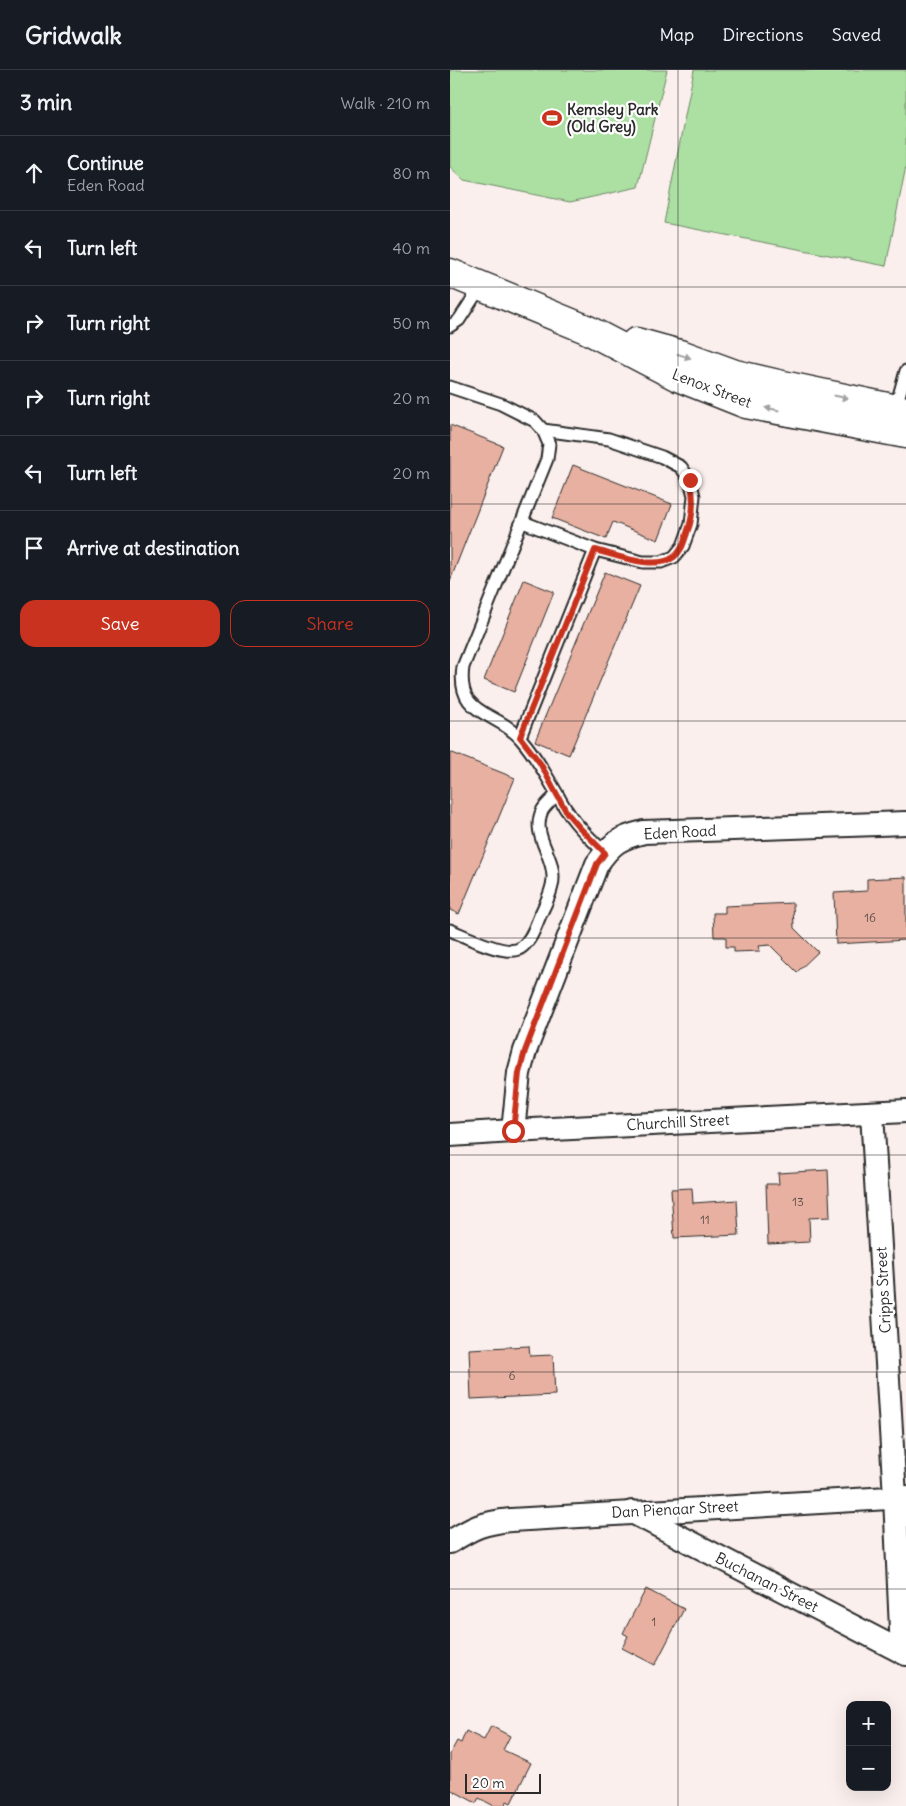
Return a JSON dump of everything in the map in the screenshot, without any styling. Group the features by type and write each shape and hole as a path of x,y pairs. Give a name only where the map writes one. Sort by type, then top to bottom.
{"street":[{"name":"Lenox Street","path":"450,273 586,329 678,377 738,401 899,421"},
{"name":"Eden Road","path":"513,1131 519,1073 525,1051 597,864 615,842 630,835 644,832 906,824"},
{"name":"Churchill Street","path":"450,1135 906,1111"},
{"name":"Cripps Street","path":"872,1113 901,1497"},
{"name":"Dan Pienaar Street","path":"450,1542 474,1527 492,1522 631,1512 901,1497"},
{"name":"Buchanan Street","path":"631,1512 904,1653 901,1497"}],"lane":[{"path":"450,326 459,320 481,286"},
{"path":"899,421 906,371"},
{"path":"450,387 501,404 535,420 544,430 549,444 547,460 463,667 461,681 464,695 470,704 520,737 540,763 567,813 605,853"},
{"path":"523,522 595,550 643,562 661,562 674,557 683,546 691,524 694,496 690,480 681,467 662,457 609,440 544,430"},
{"path":"520,737 595,550"},
{"path":"450,930 497,949 509,951 521,949 530,940 554,878 552,863 540,833 539,822 542,811 557,794"}],"green space":[{"name":"Kemsley Park (Old Grey)","path":"450,70 667,70 638,187 570,202 464,180 450,167"},
{"path":"694,70 906,70 906,166 886,266 664,223"}],"building":[{"path":"450,425 503,446 450,581"},
{"path":"573,465 672,504 658,540 613,522 606,539 552,518"},
{"path":"605,572 640,586 569,755 535,741"},
{"path":"524,580 554,592 514,692 484,680"},
{"path":"450,752 515,778 459,914 450,910"},
{"path":"906,877 906,940 836,944 834,893 867,891 867,879"},
{"path":"793,903 794,928 818,952 797,972 770,945 759,946 760,951 734,952 734,947 726,947 726,937 714,937 713,913 725,913 725,906"},
{"path":"828,1170 830,1217 809,1218 810,1242 768,1244 766,1184 779,1184 778,1173"},
{"path":"692,1188 693,1203 737,1200 739,1235 674,1238 671,1189"},
{"path":"529,1346 530,1356 553,1355 555,1395 471,1399 469,1349"},
{"path":"646,1589 684,1609 655,1665 622,1648 628,1636 623,1633"},
{"path":"491,1726 510,1736 503,1750 531,1763 511,1803 507,1801 504,1806 494,1806 479,1798 476,1803 450,1789 450,1754 457,1741 461,1743 466,1731 484,1740"}],"place":[{"name":"Kemsley Park (Old Grey)","path":"552,118"}],"route":[{"path":"513,1131 519,1073 525,1051 597,864 605,853 567,813 540,763 520,737 595,550 643,562 661,562 674,557 683,546 691,524 694,496 690,480"}]}
